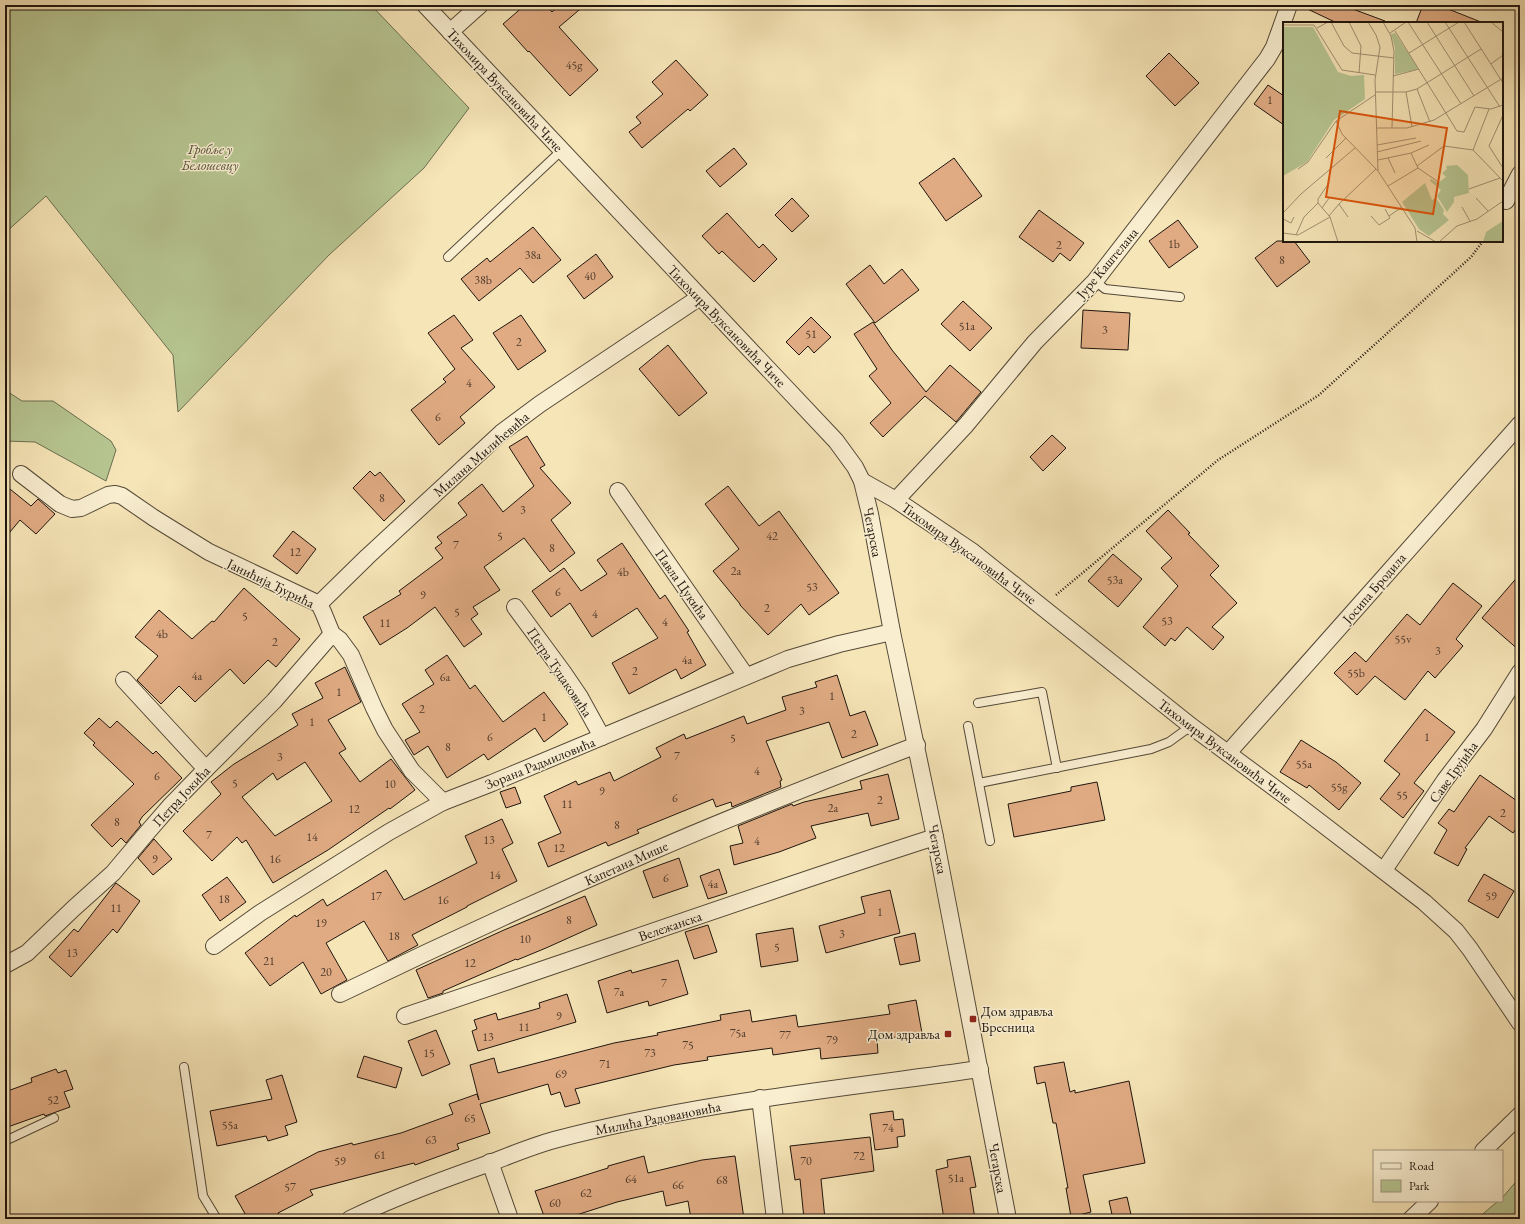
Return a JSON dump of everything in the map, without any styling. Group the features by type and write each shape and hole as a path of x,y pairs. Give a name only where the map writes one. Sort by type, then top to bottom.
{"street":[{"name":"Тихомира Вуксановића Чиче","path":"424,5 836,441 851,461 862,481 896,500 973,552 1191,726 1384,870 1436,912 1456,931 1470,949 1520,1023"},
{"path":"450,32 480,5"},
{"name":"Јуре Каштелана","path":"1284,22 1290,5"},
{"name":"Јуре Каштелана","path":"896,500 966,425 1035,342 1095,282 1267,59 1274,47 1283,23"},
{"path":"1506,201 1520,174"},
{"name":"Милана Милићевића","path":"319,604 367,557 507,429 540,404 700,297"},
{"name":"Јосипа Бродила","path":"1228,753 1520,424"},
{"name":"Јанићија Ђурића","path":"21,474 60,504 72,509 81,508 108,495 115,494 122,496 160,522 209,552 319,604 332,634 340,640 351,655 374,708 398,751 412,771 443,802"},
{"name":"Чегарска","path":"862,481 870,514 892,632 917,745 1008,1219"},
{"name":"Павла Цукића","path":"618,492 746,676"},
{"name":"Петра Туцаковића","path":"515,607 580,697 602,737"},
{"name":"Зорана Радмиловића","path":"214,946 298,888 390,832 443,802 746,676 817,650 892,632"},
{"name":"Петра Јокића","path":"5,965 27,953 113,873 145,835 206,769 274,701 332,634"},
{"name":"Саве Грујића","path":"1384,870 1445,780 1484,729 1520,672"},
{"path":"124,680 206,769"},
{"name":"Капетана Мише","path":"340,994 652,851 794,792 917,745"},
{"name":"Вележанска","path":"405,1016 543,970 804,879 935,837"},
{"name":"Милића Радовановића","path":"350,1219 371,1208 440,1180 554,1140 631,1122 760,1098 858,1087 980,1069"},
{"path":"760,1098 775,1219"},
{"path":"1484,1150 1520,1115"},
{"path":"490,1162 510,1219"},
{"path":"1411,1219 1429,1202"}],"lane":[{"path":"448,257 562,151"},
{"path":"1095,282 1105,289 1180,297"},
{"path":"978,703 1042,692 1057,768"},
{"path":"968,726 990,841"},
{"path":"978,783 1151,749 1169,742 1191,726"},
{"path":"184,1066 203,1196 217,1219"},
{"path":"5,1141 54,1118"}],"path":[{"path":"1042,606 1218,460 1319,395 1471,257 1482,242"}],"green space":[{"name":"Гробље у Белошевцу","path":"5,5 371,5 469,108 424,168 329,255 178,412 173,355 46,196 5,233"},
{"path":"5,390 22,401 53,401 111,441 116,450 106,481 35,442 5,441"},
{"path":"1520,1177 1520,1219 1477,1219 1497,1202 1503,1202 1503,1197"}],"building":[{"path":"525,5 546,5 552,12 560,5 585,5 559,27 598,70 570,96 503,24"},
{"path":"1299,5 1342,5 1385,21 1385,22 1335,22"},
{"path":"1423,5 1438,5 1481,22 1416,22"},
{"path":"1169,53 1199,83 1175,106 1146,76"},
{"path":"676,60 708,95 690,111 688,109 642,148 629,132 641,123 636,117 663,94 652,82"},
{"path":"1268,85 1283,95 1283,124 1254,104"},
{"path":"734,148 747,164 720,187 706,171"},
{"path":"954,158 982,196 946,221 919,183"},
{"path":"792,198 809,216 792,232 775,215"},
{"path":"1039,210 1084,243 1070,261 1060,253 1053,262 1019,237"},
{"path":"727,213 759,248 763,244 777,259 754,282 722,251 719,254 702,236"},
{"path":"1178,220 1198,247 1169,268 1149,241"},
{"path":"533,227 561,260 533,283 520,268 479,301 461,279 487,258 490,262"},
{"path":"1277,241 1283,241 1295,242 1310,262 1277,287 1255,258"},
{"path":"596,254 613,277 584,299 567,276"},
{"path":"870,265 884,284 902,269 919,290 875,323 846,284"},
{"path":"963,301 992,328 970,351 941,324"},
{"path":"1083,310 1130,313 1128,350 1081,348"},
{"path":"454,315 473,340 461,348 495,387 460,417 465,423 439,445 411,410 446,382 443,379 455,369 428,333"},
{"path":"521,315 546,351 518,370 493,333"},
{"path":"811,317 831,337 814,353 808,346 799,355 786,342"},
{"path":"873,322 892,350 926,392 950,365 981,392 956,422 925,396 883,437 870,423 891,403 869,376 877,369 854,334"},
{"path":"668,345 707,393 679,416 639,369"},
{"path":"1052,435 1066,448 1043,471 1030,457"},
{"path":"527,436 545,465 540,468 571,503 551,520 575,553 550,572 524,538 484,567 500,590 473,607 478,614 471,619 482,634 464,647 435,607 407,628 380,645 363,617 401,594 399,591 443,558 435,548 442,543 437,537 467,515 458,503 482,484 503,512 534,486 509,447"},
{"path":"370,471 375,476 380,472 405,501 384,521 353,488"},
{"path":"5,485 31,506 38,499 55,514 36,534 20,520 5,538"},
{"path":"728,486 759,526 779,511 839,593 809,615 801,604 768,635 740,605 713,571 739,549 705,504"},
{"path":"1168,510 1190,533 1188,534 1219,566 1210,575 1237,603 1212,627 1224,637 1213,650 1187,627 1175,641 1171,638 1165,646 1143,627 1178,586 1161,568 1172,558 1146,531"},
{"path":"293,531 316,549 297,574 273,556"},
{"path":"622,543 660,599 665,595 689,631 687,632 706,665 681,679 676,669 629,694 612,663 658,638 637,608 592,637 570,603 551,617 532,591 564,568 581,591 607,574 597,560"},
{"path":"1113,554 1142,579 1118,607 1088,581"},
{"path":"1520,574 1520,651 1482,618"},
{"path":"1453,583 1482,606 1456,639 1463,646 1435,678 1428,671 1405,700 1375,676 1357,695 1334,673 1355,652 1366,662 1407,614 1420,625"},
{"path":"244,588 300,639 276,667 268,660 244,684 230,669 195,702 179,686 161,704 137,680 158,656 135,637 159,610 192,639 212,621 214,622"},
{"path":"447,655 470,689 475,685 503,722 544,692 568,724 544,742 535,728 488,760 484,754 447,778 428,746 414,755 405,740 420,732 402,704 434,684 425,670"},
{"path":"345,667 361,702 328,720 346,749 339,753 360,782 391,759 415,790 390,809 389,808 328,850 273,883 246,840 242,843 237,837 212,861 183,831 221,794 211,782 234,764 298,725 292,714 323,698 315,683","holes":["305,762 332,801 275,836 242,797 273,773 277,780"]},
{"path":"837,675 850,716 865,711 878,745 842,758 829,722 766,741 782,780 780,781 781,787 732,807 731,802 716,807 713,799 637,830 639,833 608,846 606,842 548,867 538,843 561,833 544,796 576,781 578,785 610,772 614,781 661,757 656,748 684,734 686,739 744,716 747,724 786,710 782,697 817,687 815,682"},
{"path":"1425,709 1455,732 1414,783 1424,791 1403,818 1380,799 1400,774 1384,761"},
{"path":"99,718 110,728 117,721 153,754 156,751 182,778 142,817 139,822 141,825 126,843 121,838 112,847 91,825 134,784 93,745 95,743 84,733"},
{"path":"1301,740 1336,762 1361,783 1339,810 1309,785 1307,788 1280,772"},
{"path":"888,774 899,819 871,826 868,813 811,826 816,838 779,852 734,865 730,846 743,843 738,826 792,804 793,806 804,802 862,789 860,781"},
{"path":"1480,775 1520,803 1520,823 1513,833 1489,816 1465,848 1467,849 1458,866 1434,853 1447,830 1438,823 1449,809 1454,812"},
{"path":"1097,782 1105,820 1014,837 1008,804 1071,791 1071,787"},
{"path":"515,787 521,803 506,808 500,792"},
{"path":"502,819 513,843 502,849 517,881 412,935 418,945 388,961 364,921 326,943 347,980 321,994 303,962 270,986 245,953 295,915 296,917 323,899 327,906 386,870 404,900 477,863 465,836"},
{"path":"154,839 172,859 153,875 138,858"},
{"path":"679,858 688,886 653,898 643,871"},
{"path":"719,869 727,893 708,899 700,876"},
{"path":"1484,874 1514,891 1498,918 1468,901"},
{"path":"227,877 246,902 220,921 202,895"},
{"path":"116,883 140,901 117,933 113,929 71,977 49,957 74,929 78,932"},
{"path":"890,890 900,933 826,953 819,926 865,913 861,897"},
{"path":"585,896 597,925 443,991 443,993 428,998 416,970 504,930"},
{"path":"708,925 717,952 694,959 685,932"},
{"path":"793,928 798,961 761,967 756,934"},
{"path":"915,933 920,961 900,965 894,938"},
{"path":"678,960 688,994 649,1006 648,1001 607,1013 598,981 631,970 632,973"},
{"path":"567,994 576,1022 478,1051 472,1031 477,1029 474,1020 496,1013 498,1020 540,1008 539,1003"},
{"path":"916,1000 922,1033 877,1040 878,1053 821,1059 820,1048 773,1055 772,1048 707,1057 708,1060 674,1065 575,1089 580,1103 565,1107 560,1092 551,1095 548,1084 480,1104 490,1133 457,1144 459,1149 415,1165 414,1163 310,1190 313,1195 278,1213 281,1219 248,1219 235,1196 318,1152 401,1133 453,1114 449,1104 477,1094 479,1100 470,1065 494,1058 498,1073 614,1043 658,1035 657,1033 721,1020 720,1015 750,1010 752,1022 796,1015 798,1027 890,1014 888,1005"},
{"path":"436,1030 450,1064 422,1076 408,1041"},
{"path":"364,1056 402,1068 396,1088 357,1077"},
{"path":"1064,1062 1070,1092 1075,1090 1075,1093 1129,1081 1145,1163 1083,1175 1091,1212 1071,1217 1066,1188 1068,1188 1056,1123 1053,1123 1045,1082 1037,1084 1034,1067"},
{"path":"56,1069 58,1073 66,1070 73,1089 64,1092 70,1107 45,1116 44,1114 5,1128 5,1092 32,1082 31,1078"},
{"path":"282,1075 297,1122 285,1126 288,1135 268,1141 266,1136 217,1146 210,1111 272,1099 266,1080"},
{"path":"893,1111 894,1120 903,1119 905,1136 897,1137 898,1147 875,1150 870,1114"},
{"path":"870,1137 874,1171 821,1179 825,1219 804,1219 800,1179 795,1180 790,1146"},
{"path":"644,1156 648,1173 702,1160 735,1156 744,1219 691,1219 688,1201 666,1206 663,1191 617,1202 564,1219 545,1219 535,1191 608,1168 608,1166"},
{"path":"970,1156 976,1187 970,1188 975,1219 944,1219 936,1170 948,1167 947,1160"},
{"path":"1127,1197 1132,1219 1113,1219 1109,1201"}],"place":[{"name":"Дом здравља Бресница","path":"973,1019"},
{"name":"Дом здравља","path":"948,1034"}]}
